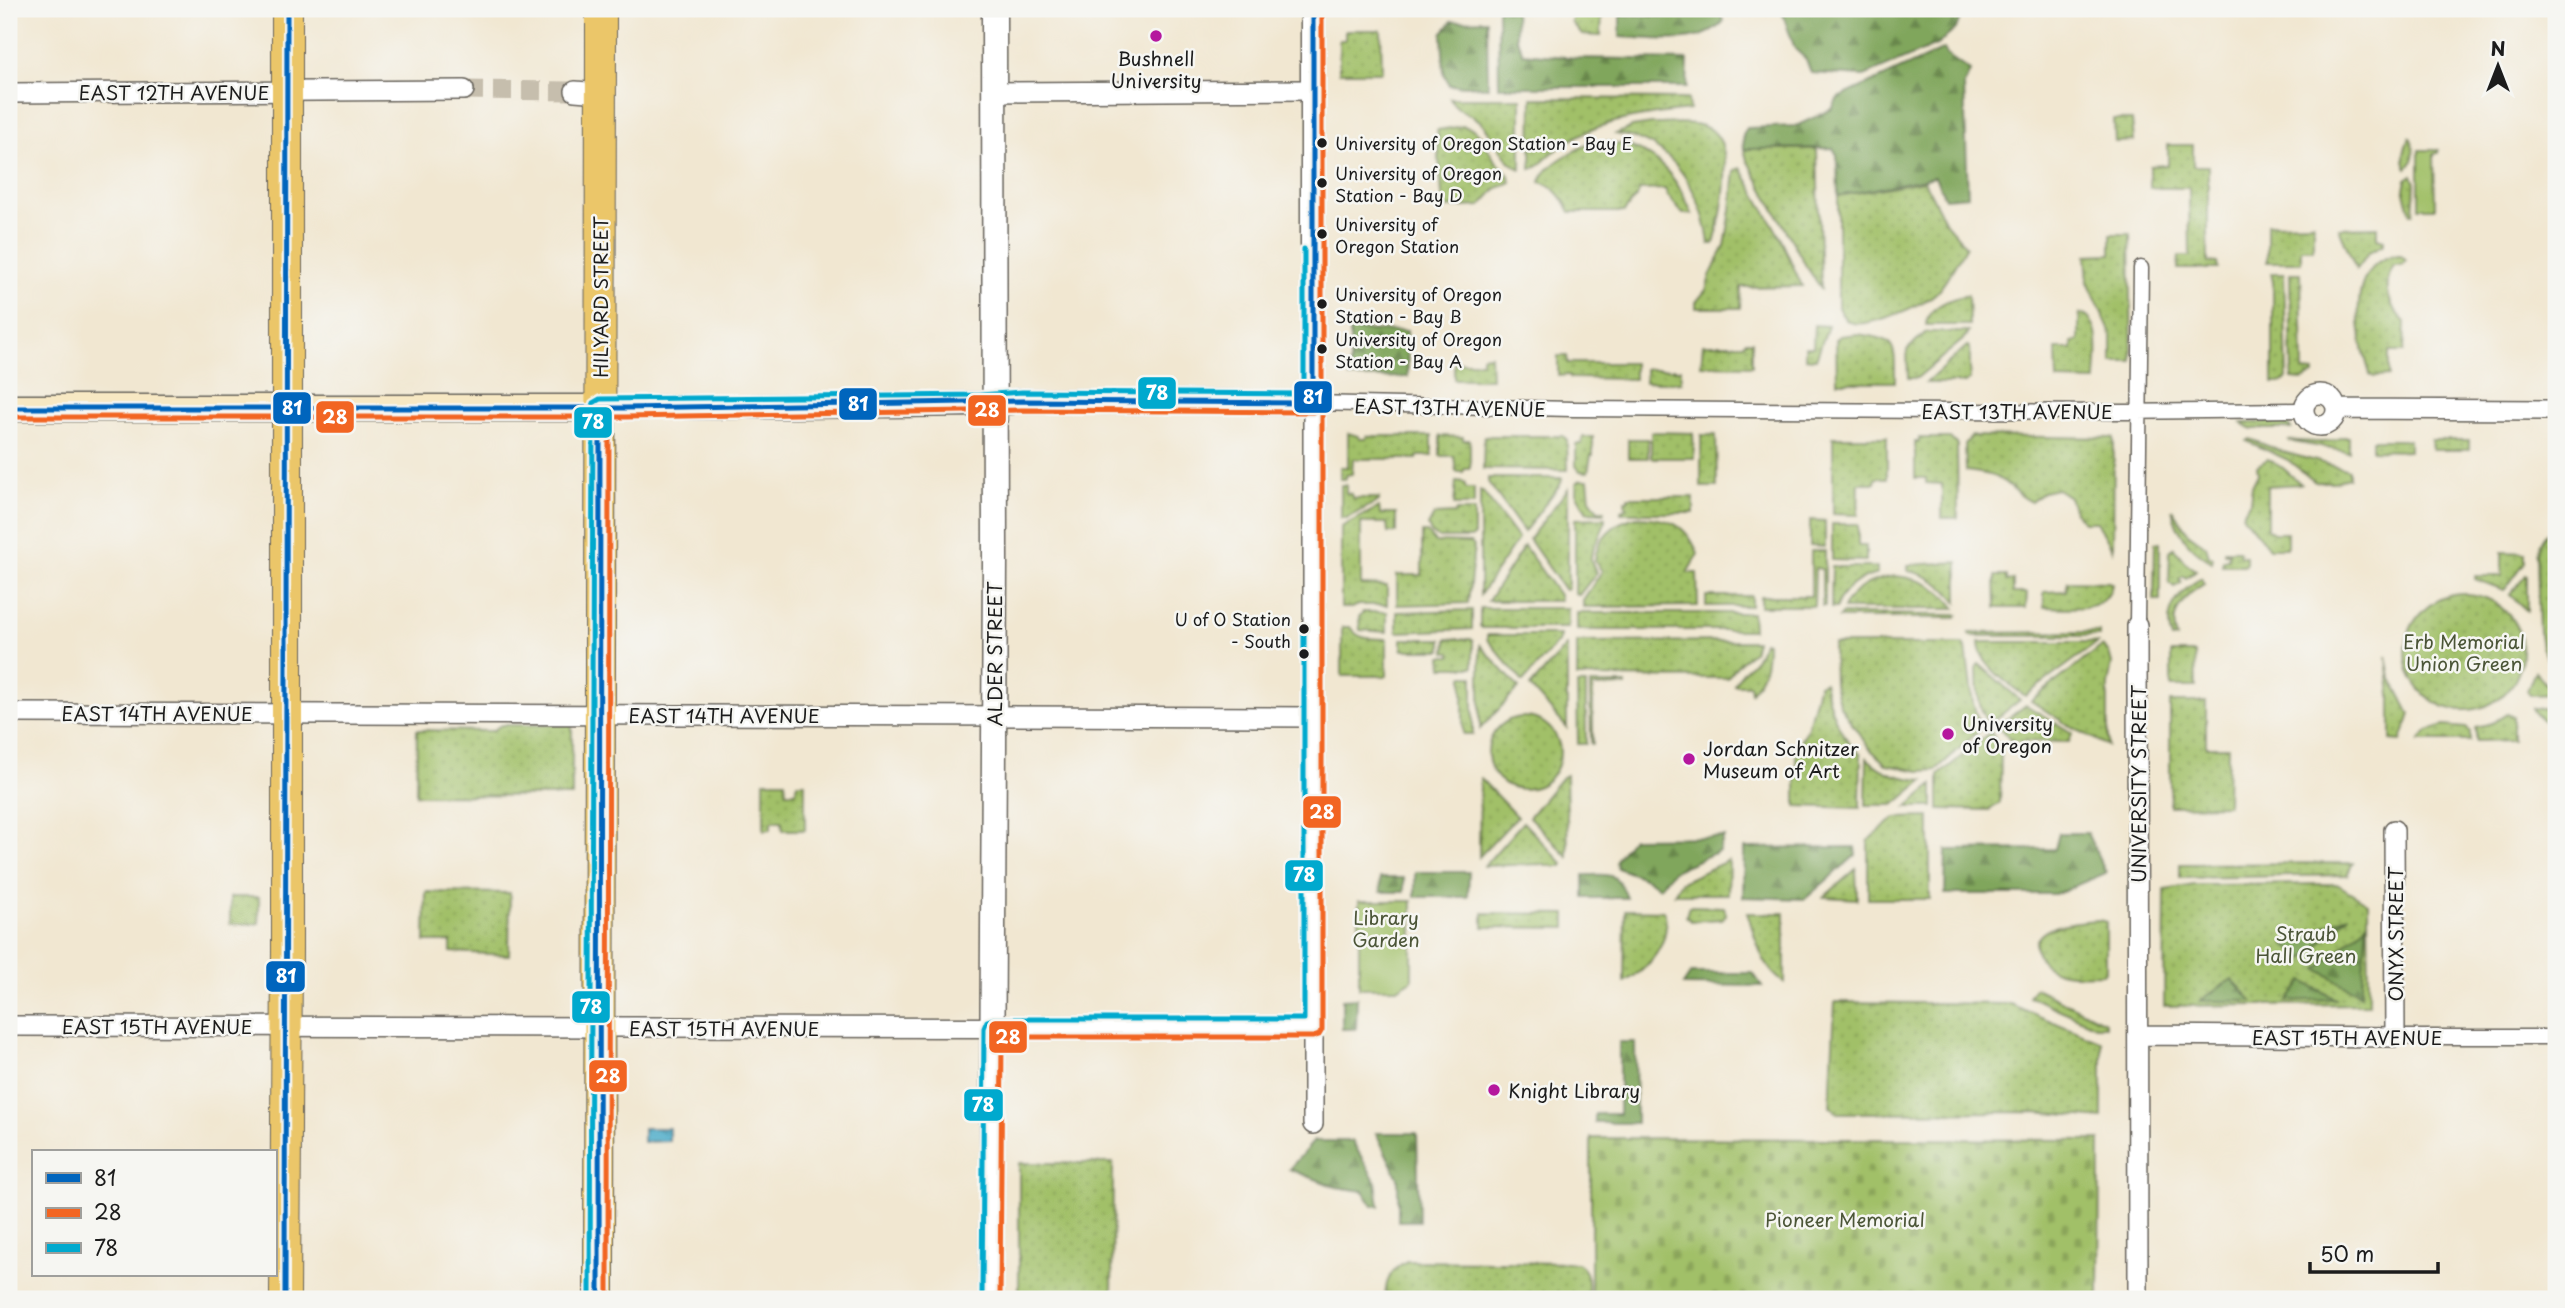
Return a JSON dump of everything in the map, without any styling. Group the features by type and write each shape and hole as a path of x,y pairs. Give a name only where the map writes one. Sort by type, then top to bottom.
{"main road":[{"path":"285,1299 287,9"},
{"name":"HILYARD STREET","path":"598,1299 600,408 588,92 601,9"},
{"name":"EAST 13TH AVENUE","path":"9,408 600,408"}],"street":[{"name":"ALDER STREET","path":"991,1299 994,9"},
{"path":"1313,9 1313,1124"},
{"name":"EAST 12TH AVENUE","path":"9,93 464,90"},
{"path":"993,92 1312,90"},
{"name":"UNIVERSITY STREET","path":"2138,1299 2137,625 2141,268"},
{"name":"EAST 13TH AVENUE","path":"600,408 995,403 1313,403 1573,409 2304,410"},
{"path":"2304,410 2308,419 2321,425 2330,422 2336,409 2556,410"},
{"name":"EAST 14TH AVENUE","path":"9,713 1313,717"},
{"name":"ONYX STREET","path":"2394,830 2395,1037"},
{"name":"EAST 15TH AVENUE","path":"9,1026 1313,1028"},
{"name":"EAST 15TH AVENUE","path":"2138,1035 2556,1037"}],"green space":[{"path":"1498,9 1515,9 1516,38 1523,53 1576,58 1688,60 1687,87 1499,87"},
{"path":"1575,9 1602,9 1601,36 1582,35 1571,22"},
{"path":"1711,9 1721,13 1723,22 1702,35 1675,40 1620,37 1620,15 1691,17"},
{"path":"1781,9 1963,9 1956,29 1937,45 1864,76 1811,73 1806,59 1795,49"},
{"path":"1487,20 1488,87 1449,85 1444,73 1442,34 1452,21"},
{"path":"1345,30 1381,30 1382,72 1339,72 1339,40 1345,40"},
{"path":"1944,49 1947,55 1970,71 1964,85 1968,196 1945,198 1935,177 1838,196 1837,155 1833,148 1744,149 1743,135 1747,128 1796,126 1832,109 1838,98"},
{"path":"1450,98 1521,98 1521,169 1508,160 1481,122 1460,109"},
{"path":"1532,98 1688,99 1689,110 1620,120 1587,131 1531,169"},
{"path":"2114,120 2132,120 2134,141 2115,142"},
{"path":"1652,124 1698,125 1711,130 1719,138 1723,151 1725,184 1714,244 1709,244 1698,202 1675,164 1649,144 1616,134 1632,127"},
{"path":"1463,126 1480,135 1511,182 1496,189 1481,206 1443,208 1437,130"},
{"path":"2410,137 2414,153 2407,168 2404,153"},
{"path":"1595,142 1628,146 1656,160 1677,183 1692,214 1683,214 1665,189 1639,190 1624,212 1570,212 1558,193 1540,182 1555,163"},
{"path":"2168,145 2193,145 2193,166 2208,166 2208,262 2217,263 2218,269 2178,269 2179,256 2190,256 2189,188 2150,188 2150,166 2168,165"},
{"path":"1744,149 1817,149 1821,288 1747,160"},
{"path":"2419,150 2438,150 2438,153 2434,154 2435,208 2419,208"},
{"path":"1741,168 1780,237 1802,286 1741,287 1740,308 1696,308 1696,302 1706,290 1725,246 1735,170"},
{"path":"2412,175 2415,183 2411,214 2404,189 2406,179"},
{"path":"1924,181 1946,223 1966,246 1944,283 1929,298 1907,310 1879,320 1866,323 1848,321 1838,308 1838,196"},
{"path":"2313,223 2313,249 2301,249 2301,262 2267,262 2267,224"},
{"path":"2377,227 2377,238 2384,240 2384,244 2369,252 2356,269 2339,228"},
{"path":"2111,234 2130,234 2132,362 2112,362 2112,336 2088,282 2086,255 2111,254"},
{"path":"2401,255 2406,261 2402,265 2394,265 2388,280 2391,303 2405,322 2404,352 2389,352 2389,376 2374,377 2370,374 2359,324 2361,289 2367,274 2378,262"},
{"path":"2271,273 2284,273 2287,379 2280,383 2273,383"},
{"path":"2290,273 2301,273 2303,371 2314,372 2314,375 2302,380 2292,379"},
{"path":"1968,295 1969,325 1926,325 1927,318 1936,308"},
{"path":"2079,314 2093,323 2096,332 2096,381 2057,380 2056,349 2072,349 2072,342 2079,341"},
{"path":"1814,325 1828,326 1816,359 1805,358 1805,347 1813,347"},
{"path":"1350,330 1407,331 1408,377 1350,378"},
{"path":"1926,332 1968,332 1965,338 1917,378 1908,378 1907,350"},
{"path":"1857,334 1880,338 1891,346 1895,360 1895,382 1837,382 1836,339"},
{"path":"1745,341 1752,341 1752,366 1701,365 1703,344 1744,344"},
{"path":"1967,346 1970,347 1970,379 1966,383 1926,383"},
{"path":"1490,355 1491,379 1454,379 1454,362 1482,362 1482,356"},
{"path":"1558,356 1567,356 1568,363 1634,363 1634,379 1558,376"},
{"path":"1645,369 1681,369 1681,382 1645,382"},
{"path":"2285,422 2291,429 2252,429 2242,423"},
{"path":"1651,432 1693,433 1694,458 1651,458"},
{"path":"1348,433 1358,436 1359,439 1366,439 1367,436 1432,436 1432,456 1418,456 1417,459 1353,459 1352,474 1346,475 1346,479 1340,479 1340,467 1348,467"},
{"path":"1701,435 1716,435 1717,487 1701,487"},
{"path":"1440,436 1470,440 1470,468 1456,472 1454,456 1440,456"},
{"path":"1484,436 1563,436 1567,440 1568,470 1483,469"},
{"path":"1972,436 2114,438 2113,550 2097,522 2083,522 2073,509 2069,497 2057,489 2043,492 2031,502 2000,479 1966,471 1965,444"},
{"path":"1583,437 1593,437 1593,455 1588,472 1580,471 1576,466 1576,444 1582,444"},
{"path":"1833,437 1887,437 1887,478 1876,478 1875,483 1859,483 1858,515 1833,514"},
{"path":"2349,437 2349,452 2288,441 2322,442"},
{"path":"1919,438 1950,438 1957,445 1958,518 1942,518 1942,484 1926,483 1926,478 1915,478 1915,442 1919,442"},
{"path":"1628,439 1648,439 1648,458 1628,458"},
{"path":"2250,439 2283,452 2349,470 2349,478 2334,482 2315,482 2288,460 2247,441"},
{"path":"2372,440 2409,440 2409,451 2372,450"},
{"path":"2431,440 2469,440 2469,450 2432,450"},
{"path":"2268,459 2301,484 2267,486 2267,529 2274,533 2287,533 2287,548 2269,548 2242,515 2250,501 2252,486 2258,474 2257,466"},
{"path":"1488,478 1562,478 1524,532 1488,482"},
{"path":"1588,480 1590,499 1598,510 1604,510 1604,513 1587,512 1576,493 1576,483"},
{"path":"1456,481 1464,482 1466,488 1474,488 1474,505 1454,505"},
{"path":"1341,485 1346,485 1346,493 1352,494 1352,498 1379,498 1379,501 1347,518 1341,518"},
{"path":"1568,489 1568,588 1564,589 1529,539"},
{"path":"1480,491 1518,539 1480,595"},
{"path":"1628,497 1694,497 1694,513 1621,513 1621,510 1626,508 1625,500 1628,500"},
{"path":"1379,507 1380,514 1396,514 1396,533 1388,533 1387,523 1361,523 1361,585 1387,586 1387,605 1341,608 1341,527"},
{"path":"2172,509 2188,533 2206,546 2209,556 2213,557 2212,562 2186,540 2177,526"},
{"path":"1456,511 1474,511 1474,536 1439,538 1431,533 1428,526 1434,515 1455,514"},
{"path":"1637,517 1666,521 1681,528 1688,535 1698,554 1687,573 1697,573 1698,606 1583,607 1583,600 1602,571 1595,562 1602,539 1621,522"},
{"path":"1605,518 1591,558 1597,572 1579,595 1575,594 1575,519"},
{"path":"1810,520 1825,521 1825,547 1810,546"},
{"path":"1832,524 1858,524 1858,545 1866,545 1866,561 1832,560"},
{"path":"2556,527 2556,675 2541,647 2537,553 2543,537"},
{"path":"1422,533 1427,533 1435,542 1471,543 1474,546 1468,603 1397,605 1397,575 1422,575"},
{"path":"2155,542 2160,542 2160,600 2154,600"},
{"path":"1524,546 1559,595 1560,601 1488,601"},
{"path":"2174,548 2185,562 2196,570 2186,578 2183,576 2179,579 2182,582 2175,587 2169,582 2170,551"},
{"path":"2224,550 2239,550 2240,556 2246,556 2246,565 2222,565 2223,560 2228,559 2229,553 2224,553"},
{"path":"1811,551 1825,551 1825,606 1822,606 1822,569 1815,568 1814,606 1760,606 1760,596 1811,596"},
{"path":"2502,552 2525,553 2525,562 2504,590 2475,579 2475,576 2502,576"},
{"path":"1958,562 1958,603 1936,582 1908,571 1908,565"},
{"path":"1832,567 1877,567 1877,574 1852,586 1842,595 1836,608 1831,608"},
{"path":"1895,576 1930,585 1944,595 1956,609 1843,609 1857,590 1879,579"},
{"path":"1995,576 2007,576 2007,581 2013,580 2013,593 2027,593 2026,608 1996,608"},
{"path":"2527,576 2527,611 2510,595"},
{"path":"2201,578 2205,584 2191,593 2180,606 2175,621 2177,638 2172,639 2169,620 2174,604 2186,589"},
{"path":"2068,581 2112,584 2109,594 2095,605 2075,608 2044,607 2044,592 2066,591"},
{"name":"Erb Memorial Union Green","path":"2464,594 2486,599 2505,611 2517,630 2522,652 2517,674 2505,693 2486,705 2464,710 2442,705 2423,693 2411,674 2406,652 2411,630 2423,611 2442,599"},
{"path":"1706,596 1751,596 1751,606 1706,606"},
{"path":"1480,608 1568,608 1568,628 1482,628"},
{"path":"1472,610 1472,629 1397,632 1397,612"},
{"path":"1363,612 1387,612 1387,632 1360,630 1359,617"},
{"path":"1577,613 1752,613 1753,630 1577,630"},
{"path":"1841,614 1958,615 1956,618 1839,618"},
{"path":"1342,627 1350,627 1362,637 1387,639 1387,676 1342,676"},
{"path":"2099,632 2099,636 1970,636 1969,633"},
{"path":"1487,635 1560,635 1559,641 1523,682 1487,639"},
{"path":"1402,639 1442,639 1442,650 1402,650"},
{"path":"1447,639 1473,641 1473,667 1443,667 1442,656 1451,656 1451,652 1446,652"},
{"path":"1756,641 1753,652 1742,660 1727,678 1577,677 1577,642"},
{"path":"1763,642 1767,642 1766,663 1756,686 1751,692 1750,685 1734,685 1754,660"},
{"path":"1979,642 2097,643 2025,696 1989,666 1980,650"},
{"path":"1833,644 1963,644 1966,648 1973,703 1981,729 1936,770 1920,771 1887,765 1869,748 1840,706 1834,684"},
{"path":"1480,645 1519,688 1480,729"},
{"path":"1567,645 1567,728 1530,687"},
{"path":"2102,646 2109,653 2112,664 2108,685 2108,746 2066,724 2031,701"},
{"path":"2171,653 2195,653 2196,687 2171,687"},
{"path":"2387,656 2391,677 2410,714 2401,741 2391,740"},
{"path":"1979,664 2020,700 1989,724 1979,697"},
{"path":"2535,671 2554,694 2530,695 2527,691"},
{"path":"1463,676 1473,676 1473,734 1463,734"},
{"path":"1824,682 1836,722 1861,755 1860,808 1796,806 1796,747 1807,730 1819,684"},
{"path":"1577,684 1586,684 1586,744 1578,744"},
{"path":"1590,684 1626,684 1593,687 1593,744 1591,744"},
{"path":"2170,702 2206,702 2206,747 2228,747 2227,805 2170,806"},
{"path":"2026,705 2072,733 2069,742 2011,741 1998,726"},
{"path":"2551,708 2555,731 2532,710"},
{"path":"2507,714 2513,717 2513,740 2476,741 2476,727 2492,723"},
{"path":"1524,717 1544,723 1554,733 1560,753 1554,773 1544,783 1524,789 1504,783 1494,773 1488,753 1494,733 1504,723"},
{"path":"501,725 572,725 572,796 416,795 417,730 492,731"},
{"path":"2444,726 2466,728 2470,731 2470,741 2420,741 2428,731"},
{"path":"1991,732 2001,750 2000,803 1989,810 1939,809 1939,775"},
{"path":"1867,758 1879,768 1893,774 1924,780 1894,805 1866,805"},
{"path":"1566,775 1568,857 1529,817"},
{"path":"1480,778 1517,817 1479,857"},
{"path":"764,781 785,781 786,792 796,792 797,783 805,783 805,830 783,830 782,821 771,821 771,829 764,830"},
{"path":"1933,785 1933,807 1907,807"},
{"path":"1930,817 1930,899 1868,899 1868,841 1895,818"},
{"path":"1523,822 1562,866 1484,866"},
{"path":"2059,833 2087,833 2106,873 2055,894 1945,894 1946,850 2055,849"},
{"path":"1724,837 1719,851 1673,871 1659,888 1647,879 1617,868 1616,860 1632,838"},
{"path":"1855,847 1856,855 1805,899 1743,897 1744,848"},
{"path":"1729,860 1728,894 1674,894 1681,882"},
{"path":"2353,863 2347,875 2180,878 2180,864"},
{"path":"1856,869 1857,899 1824,897"},
{"path":"1415,872 1469,872 1468,897 1415,897"},
{"path":"1584,875 1612,876 1620,883 1627,898 1584,898"},
{"path":"1380,878 1404,878 1404,892 1381,892"},
{"name":"Straub Hall Green","path":"2337,884 2368,903 2369,1004 2164,1006 2165,890 2194,885"},
{"path":"426,892 510,893 509,955 451,952 451,942 425,942"},
{"path":"230,897 259,897 259,924 230,924"},
{"name":"Library Garden","path":"1359,901 1412,901 1412,980 1399,988 1359,988"},
{"path":"1689,906 1724,907 1726,914 1722,919 1691,921 1686,916"},
{"path":"1625,910 1664,911 1666,922 1665,933 1657,953 1642,970 1624,982"},
{"path":"1483,913 1566,914 1566,928 1483,927"},
{"path":"1747,913 1785,913 1785,983 1765,961"},
{"path":"2349,915 2305,959 2285,945"},
{"path":"2099,920 2106,922 2106,970 2103,974 2059,972 2039,958 2036,945 2039,937 2047,931 2069,923"},
{"path":"2367,924 2361,995 2318,969"},
{"path":"1691,973 1753,973 1762,986 1683,985"},
{"path":"2232,979 2253,1001 2200,1001"},
{"path":"2303,981 2336,999 2288,1001"},
{"path":"2035,988 2105,1022 2105,1026 2096,1026 2029,996"},
{"path":"1357,998 1356,1029 1342,1029 1342,999"},
{"path":"1835,1002 2010,1004 2102,1042 2102,1118 2034,1112 1837,1113 1830,1106"},
{"path":"1619,1042 1635,1042 1636,1123 1595,1123 1595,1114 1619,1114"},
{"path":"1376,1133 1417,1133 1419,1221 1398,1221 1398,1178"},
{"name":"Pioneer Memorial","path":"1591,1138 2100,1140 2099,1299 1591,1299"},
{"path":"1314,1141 1352,1141 1376,1182 1379,1206 1373,1206 1363,1191 1336,1187 1289,1169"},
{"path":"1019,1163 1113,1163 1112,1299 1019,1299"},
{"path":"1407,1261 1577,1263 1587,1274 1588,1299 1385,1299 1390,1276"}],"water":[{"path":"643,1128 669,1128 669,1141 643,1142"}],"tunnel":[{"path":"464,90 575,91"}],"transit line":[{"name":"81","path":"285,1299 287,9"},
{"name":"81","path":"9,408 625,408 1022,401 1313,403 1313,9"},
{"name":"28","path":"1000,1299 1002,1037 1313,1037 1319,1035 1322,1030 1322,9"},
{"name":"78","path":"590,1299 593,403 600,399 980,395 1022,392 1304,394 1304,249"},
{"name":"81","path":"599,1299 600,408"},
{"name":"28","path":"608,1299 609,408"},
{"name":"28","path":"9,417 625,417 1022,410 1313,412"},
{"name":"78","path":"982,1299 984,1028 987,1021 1304,1019 1304,629"}],"place":[{"name":"Bushnell University","path":"1156,36"},
{"name":"University of Oregon Station - Bay E","path":"1322,143"},
{"name":"University of Oregon Station - Bay D","path":"1322,183"},
{"name":"University of Oregon Station","path":"1322,234"},
{"name":"University of Oregon Station - Bay B","path":"1322,304"},
{"name":"University of Oregon Station - Bay A","path":"1322,349"},
{"name":"U of O Station - South","path":"1304,629"},
{"name":"University of Oregon","path":"1948,734"},
{"name":"Jordan Schnitzer Museum of Art","path":"1689,759"},
{"name":"Knight Library","path":"1494,1090"}]}
